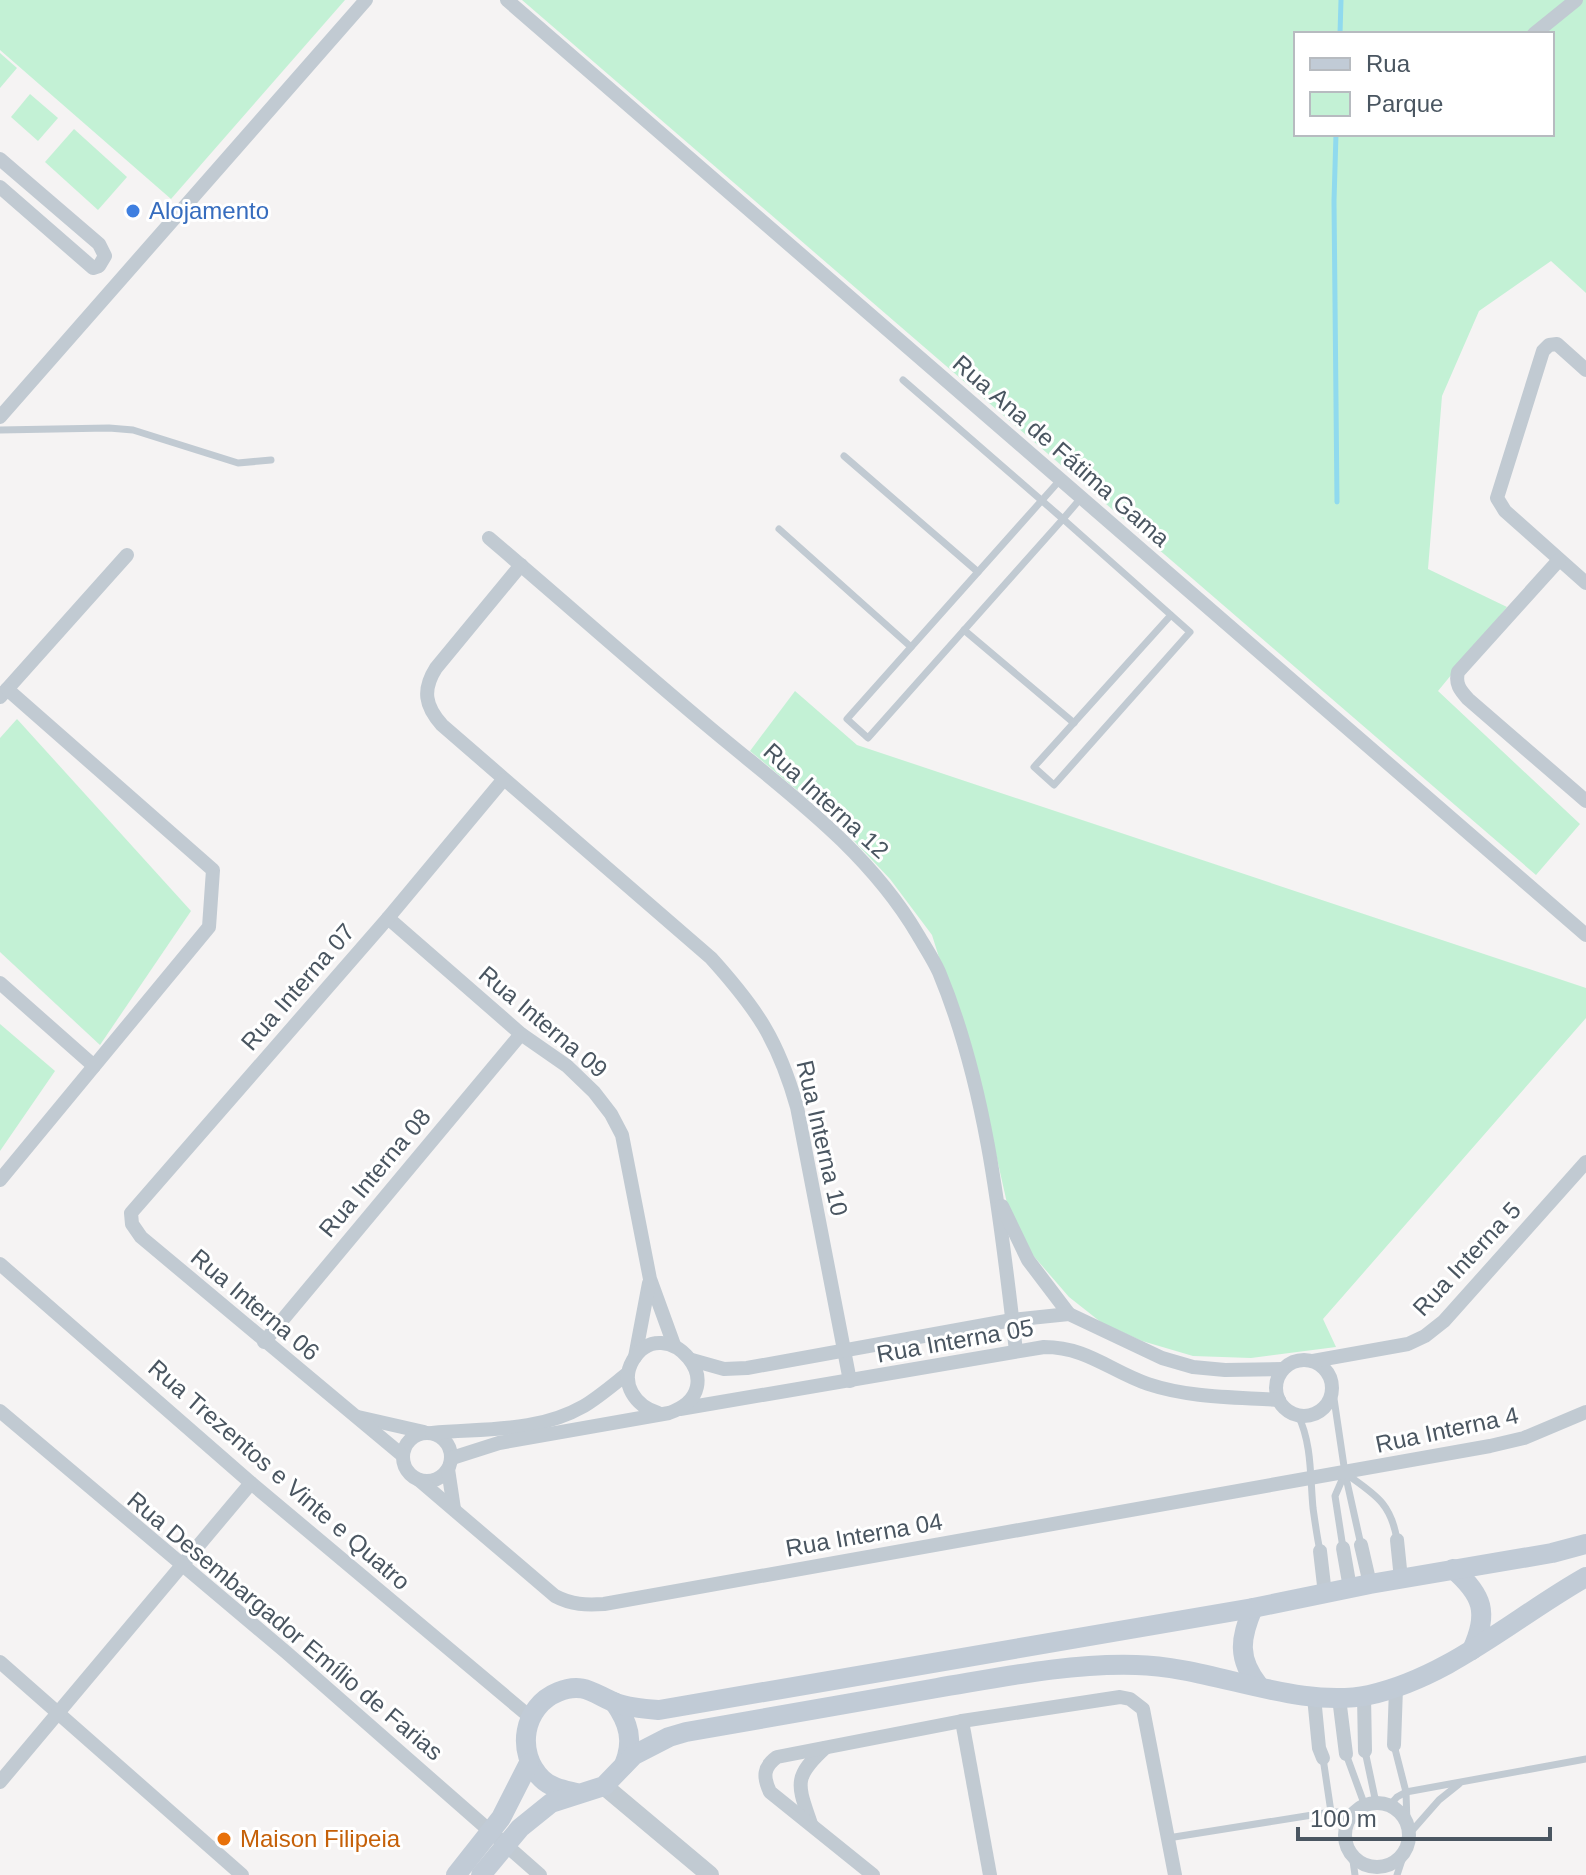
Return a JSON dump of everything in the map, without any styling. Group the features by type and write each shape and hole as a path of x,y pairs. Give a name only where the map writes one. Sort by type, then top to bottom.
{"main road":[{"path":"614,1702 659,1710 1253,1608 1552,1553 1586,1544"},
{"path":"1453,1569 1470,1583 1481,1604 1481,1627 1472,1650"},
{"path":"456,1875 499,1839 551,1803 604,1786 634,1755 650,1745 686,1732 1041,1670 1139,1665 1180,1669 1314,1697 1364,1696 1396,1688 1427,1675 1586,1577"},
{"path":"1253,1608 1244,1634 1242,1656 1250,1675 1259,1686"},
{"path":"481,1875 529,1763 525,1733 530,1717 542,1701 559,1691 578,1688 597,1691 614,1702 625,1717 630,1735 629,1753 622,1770"},
{"path":"529,1763 542,1780 558,1789 576,1793"}],"street":[{"path":"0,417 366,0"},
{"name":"Rua Ana de Fátima Gama","path":"507,0 1586,935"},
{"path":"1536,32 1576,0"},
{"path":"0,159 99,244 105,256 99,266 93,268 0,187"},
{"path":"1586,370 1557,344 1549,345 1541,356 1497,498 1505,511 1586,583"},
{"name":"Rua Interna 12","path":"489,538 820,819 864,861 900,905 938,970 964,1045 995,1189 1016,1351"},
{"path":"0,1180 209,927 213,870 4,693 127,555"},
{"path":"1559,560 1458,672 1456,679 1468,699 1586,801"},
{"name":"Rua Interna 10","path":"521,565 436,668 426,683 427,704 431,713 503,780 711,958 738,987 773,1039 797,1107 850,1381"},
{"name":"Rua Interna 07","path":"132,1224 131,1213 135,1206 388,918 503,780"},
{"name":"Rua Interna 09","path":"388,918 521,1034 567,1066 611,1114 622,1135 650,1279 674,1345"},
{"path":"0,983 94,1066"},
{"name":"Rua Interna 08","path":"264,1342 521,1034"},
{"name":"Rua Interna 5","path":"1313,1361 1408,1344 1425,1336 1444,1321 1586,1162"},
{"name":"Rua Interna 12","path":"995,1189 1028,1260 1069,1314"},
{"name":"Rua Interna 06","path":"132,1224 141,1237 402,1455"},
{"name":"Rua Trezentos e Vinte e Quatro","path":"0,1264 251,1483 530,1717"},
{"name":"Rua Interna 09","path":"635,1357 650,1279"},
{"path":"1069,1314 1134,1346 1193,1367 1282,1369 1296,1360 1313,1361 1324,1368 1331,1379 1333,1392 1329,1402 1321,1411 1310,1416 1298,1415 1283,1407 1276,1384 1282,1369"},
{"name":"Rua Interna 05","path":"692,1360 724,1369 747,1368 1012,1320 1069,1314"},
{"path":"651,1345 674,1345 692,1360 697,1382 689,1402 680,1409 477,1448 450,1464 441,1477 430,1481 419,1480 404,1466 402,1455 412,1437 429,1433 523,1427 561,1417 585,1406 628,1373 635,1357 651,1345"},
{"name":"Rua Interna 05","path":"680,1409 1044,1347 1076,1350 1151,1385 1202,1396 1279,1400"},
{"path":"628,1373 631,1394 638,1403 658,1413"},
{"name":"Rua Desembargador Emílio de Farias","path":"0,1411 181,1567 287,1653 540,1875"},
{"name":"Rua Interna 4","path":"1313,1478 1524,1438 1586,1412"},
{"name":"Rua Interna 06","path":"354,1416 429,1433"},
{"path":"429,1433 442,1438 449,1447 454,1509"},
{"name":"Rua Interna 04","path":"419,1480 555,1596 565,1602 583,1605 604,1604 1313,1478"},
{"path":"0,1782 251,1483"},
{"path":"1397,1540 1401,1579"},
{"path":"1360,1586 1361,1545"},
{"path":"1343,1548 1360,1586"},
{"path":"1320,1551 1325,1594"},
{"path":"0,1662 242,1875"},
{"path":"1394,1745 1396,1688"},
{"path":"1364,1696 1365,1751"},
{"path":"873,1875 770,1792 764,1779 770,1761 777,1757 962,1721 1120,1697 1130,1699 1143,1709 1175,1875"},
{"path":"1314,1697 1319,1748 1323,1758"},
{"path":"1339,1698 1346,1754"},
{"path":"962,1721 990,1875"},
{"path":"811,1825 801,1795 800,1779 807,1765 827,1747"},
{"path":"604,1786 710,1875"},
{"path":"1372,1807 1400,1813 1408,1829 1405,1851 1399,1859 1380,1867 1359,1861 1347,1844 1348,1821 1372,1807"}],"lane":[{"path":"903,380 1042,500 1063,519 1171,615 1190,632 1054,785 1034,767 1171,615"},
{"path":"0,430 133,430 238,463 271,460"},
{"path":"844,456 978,572"},
{"path":"1060,480 847,719 868,738 1081,498"},
{"path":"779,529 911,647"},
{"path":"964,630 1074,723"},
{"path":"1333,1392 1345,1473 1361,1545"},
{"path":"1298,1415 1305,1434 1313,1478 1313,1505 1320,1551"},
{"path":"1345,1473 1386,1506 1392,1515 1397,1540"},
{"path":"1343,1548 1335,1496 1345,1473"},
{"path":"1394,1745 1406,1792 1408,1829"},
{"path":"1365,1751 1372,1807"},
{"path":"1346,1754 1372,1807"},
{"path":"1323,1758 1331,1812 1346,1833"},
{"path":"1168,1838 1372,1807 1406,1792 1586,1759"},
{"path":"1408,1829 1461,1783"},
{"path":"1397,1875 1405,1851"},
{"path":"1352,1854 1355,1875"}],"green space":[{"path":"0,0 345,0 171,199 0,50"},
{"path":"522,0 1586,0 1586,293 1551,261 1479,311 1442,396 1428,569 1507,607 1438,691 1580,824 1536,875"},
{"path":"0,53 17,68 0,88"},
{"path":"30,94 58,118 38,141 11,117"},
{"path":"74,129 127,177 98,210 45,162"},
{"path":"795,691 857,745 1586,988 1586,1018 1323,1319 1336,1347 1251,1358 1193,1356 1142,1341 1102,1323 1069,1297 1031,1253 1009,1212 984,1101 932,935 890,879 838,824 750,751"},
{"path":"17,719 191,911 100,1045 0,952 0,738"},
{"path":"0,1024 55,1071 0,1151"}],"waterway":[{"path":"1340,32 1341,0"},
{"path":"1336,136 1337,502"}],"place":[{"name":"Alojamento","path":"133,211"},
{"name":"Maison Filipeia","path":"224,1839"}]}
